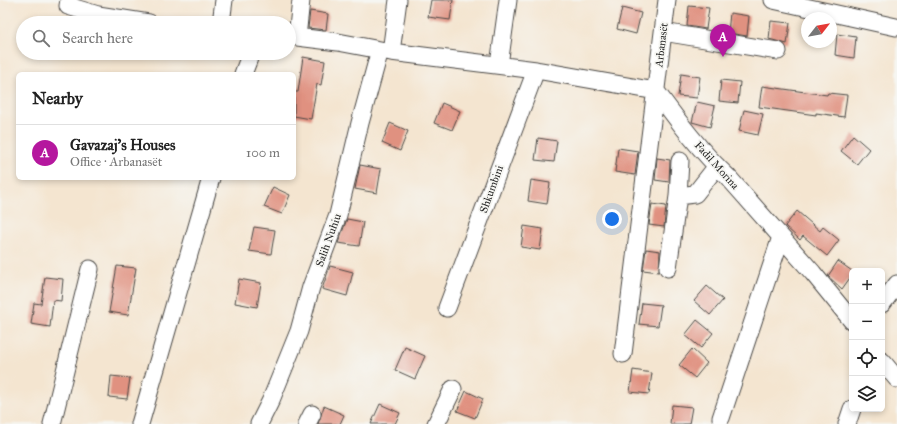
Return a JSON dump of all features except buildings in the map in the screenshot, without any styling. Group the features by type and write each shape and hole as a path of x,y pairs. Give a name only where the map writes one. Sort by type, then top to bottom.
{"street":[{"path":"69,0 68,6 104,16"},
{"path":"222,16 224,0"},
{"path":"296,23 301,0"},
{"path":"386,51 398,0"},
{"path":"499,65 508,0"},
{"name":"Arbanasët","path":"623,354 667,0"},
{"path":"773,0 896,27"},
{"path":"663,32 778,51"},
{"path":"296,37 338,42 386,51 536,70 656,91"},
{"name":"Salih Nuhiu","path":"259,424 271,400 299,331 311,287 338,214 360,122 386,51"},
{"path":"244,72 248,60"},
{"name":"Shkumbini","path":"446,308 536,70"},
{"name":"Fadil Morina","path":"656,91 679,122 781,237 849,317"},
{"path":"668,268 678,196 680,161"},
{"path":"678,196 695,194 717,166"},
{"path":"140,424 210,180"},
{"path":"721,418 781,237"},
{"path":"52,424 90,268"},
{"path":"885,300 897,284"},
{"path":"885,365 897,379"},
{"path":"436,424 453,390"},
{"path":"847,424 851,412"}],"place":[{"name":"Gavazaj's Houses","path":"723,57"}]}
